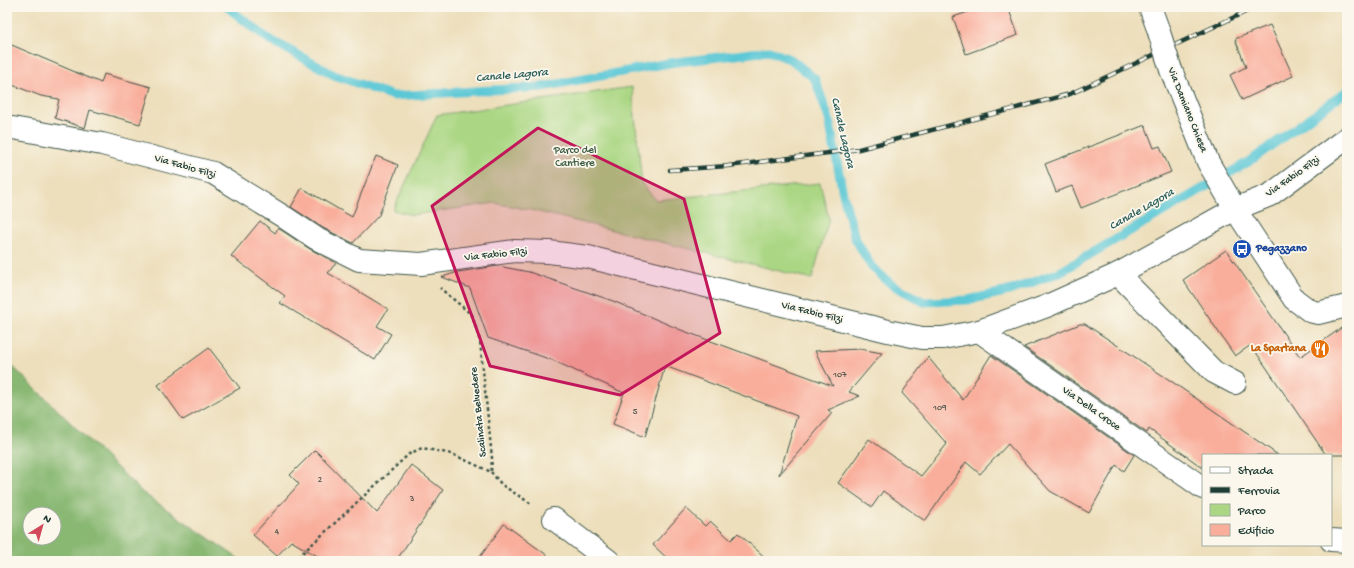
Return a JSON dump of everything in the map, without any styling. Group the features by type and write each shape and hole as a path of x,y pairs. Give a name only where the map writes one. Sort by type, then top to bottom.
{"street":[{"name":"Via Damiano Chiesa","path":"1150,7 1171,70 1208,162 1235,209 1294,299 1310,311 1318,313 1347,306"},
{"name":"Via Fabio Filzi","path":"7,126 102,144 213,173 317,239 360,260 421,264 515,251 549,252 588,257 888,331 922,338 944,338 980,331 1047,306 1118,274 1235,209 1270,195 1347,138"},
{"path":"1118,274 1214,372 1235,383"},
{"name":"Via Della Croce","path":"980,331 1202,487"},
{"path":"554,519 609,561"},
{"path":"1332,540 1347,541"}],"path":[{"name":"Scalinata Belvedere","path":"294,561 409,454 422,448 452,454 491,472 492,458 480,341 472,315 440,288"},
{"path":"491,472 502,485 554,519"},
{"path":"224,561 227,558 264,561"}],"highlighted area":[{"path":"538,128 684,199 720,333 620,395 490,366 432,206"}],"green space":[{"name":"Parco del Cantiere","path":"632,87 642,184 656,200 820,183 829,219 812,279 531,210 495,203 412,215 393,210 437,115"},
{"path":"7,361 143,493 242,561 7,561"}],"building":[{"path":"983,7 1008,7 1018,35 966,54 953,17"},
{"path":"1270,25 1293,76 1242,100 1230,75 1246,67 1235,39"},
{"path":"7,43 101,83 104,74 151,87 140,124 90,110 85,128 55,118 59,99 41,96 7,83"},
{"path":"1145,125 1154,148 1160,146 1171,172 1081,208 1072,186 1056,192 1045,164"},
{"path":"376,156 398,165 379,215 353,243 323,228 291,207 302,188 352,217"},
{"path":"260,221 275,233 278,228 310,249 336,263 328,273 388,309 377,326 391,334 375,360 280,303 285,296 231,256"},
{"path":"1226,250 1300,357 1347,324 1347,455 1325,454 1251,345 1235,356 1183,280"},
{"path":"498,266 529,272 613,301 681,330 833,386 815,351 860,349 882,353 849,392 860,396 828,410 832,413 779,475 797,416 665,366 645,437 613,424 624,393 552,360 488,338 470,288 442,277 458,272"},
{"path":"1080,324 1085,324 1277,454 1202,454 1202,467 1149,429 1147,433 1024,347"},
{"path":"209,348 240,388 183,420 158,385"},
{"path":"991,355 1134,455 1124,471 1116,465 1089,513 1050,491 1008,444 980,474 966,462 925,521 883,491 872,507 838,483 869,439 921,476 947,444 902,393 928,357 963,400"},
{"path":"315,450 377,513 411,465 443,490 396,561 326,561 291,541 277,556 253,535 299,484 290,475"},
{"path":"686,508 705,526 710,521 731,540 738,533 769,561 670,561 653,545"},
{"path":"504,524 555,561 477,561"}],"waterway":[{"name":"Canale Lagora","path":"227,7 267,38 334,75 393,96 542,87 669,63 769,51 792,60 815,79 829,119 843,194 855,238 871,266 891,284 924,302 968,300 1009,291 1060,272 1250,161 1347,91"}],"railway":[{"path":"670,170 728,166 859,149 1070,94 1256,7"}],"place":[{"name":"Pegazzano","path":"1242,249"},
{"name":"La Spartana","path":"1320,349"}]}
